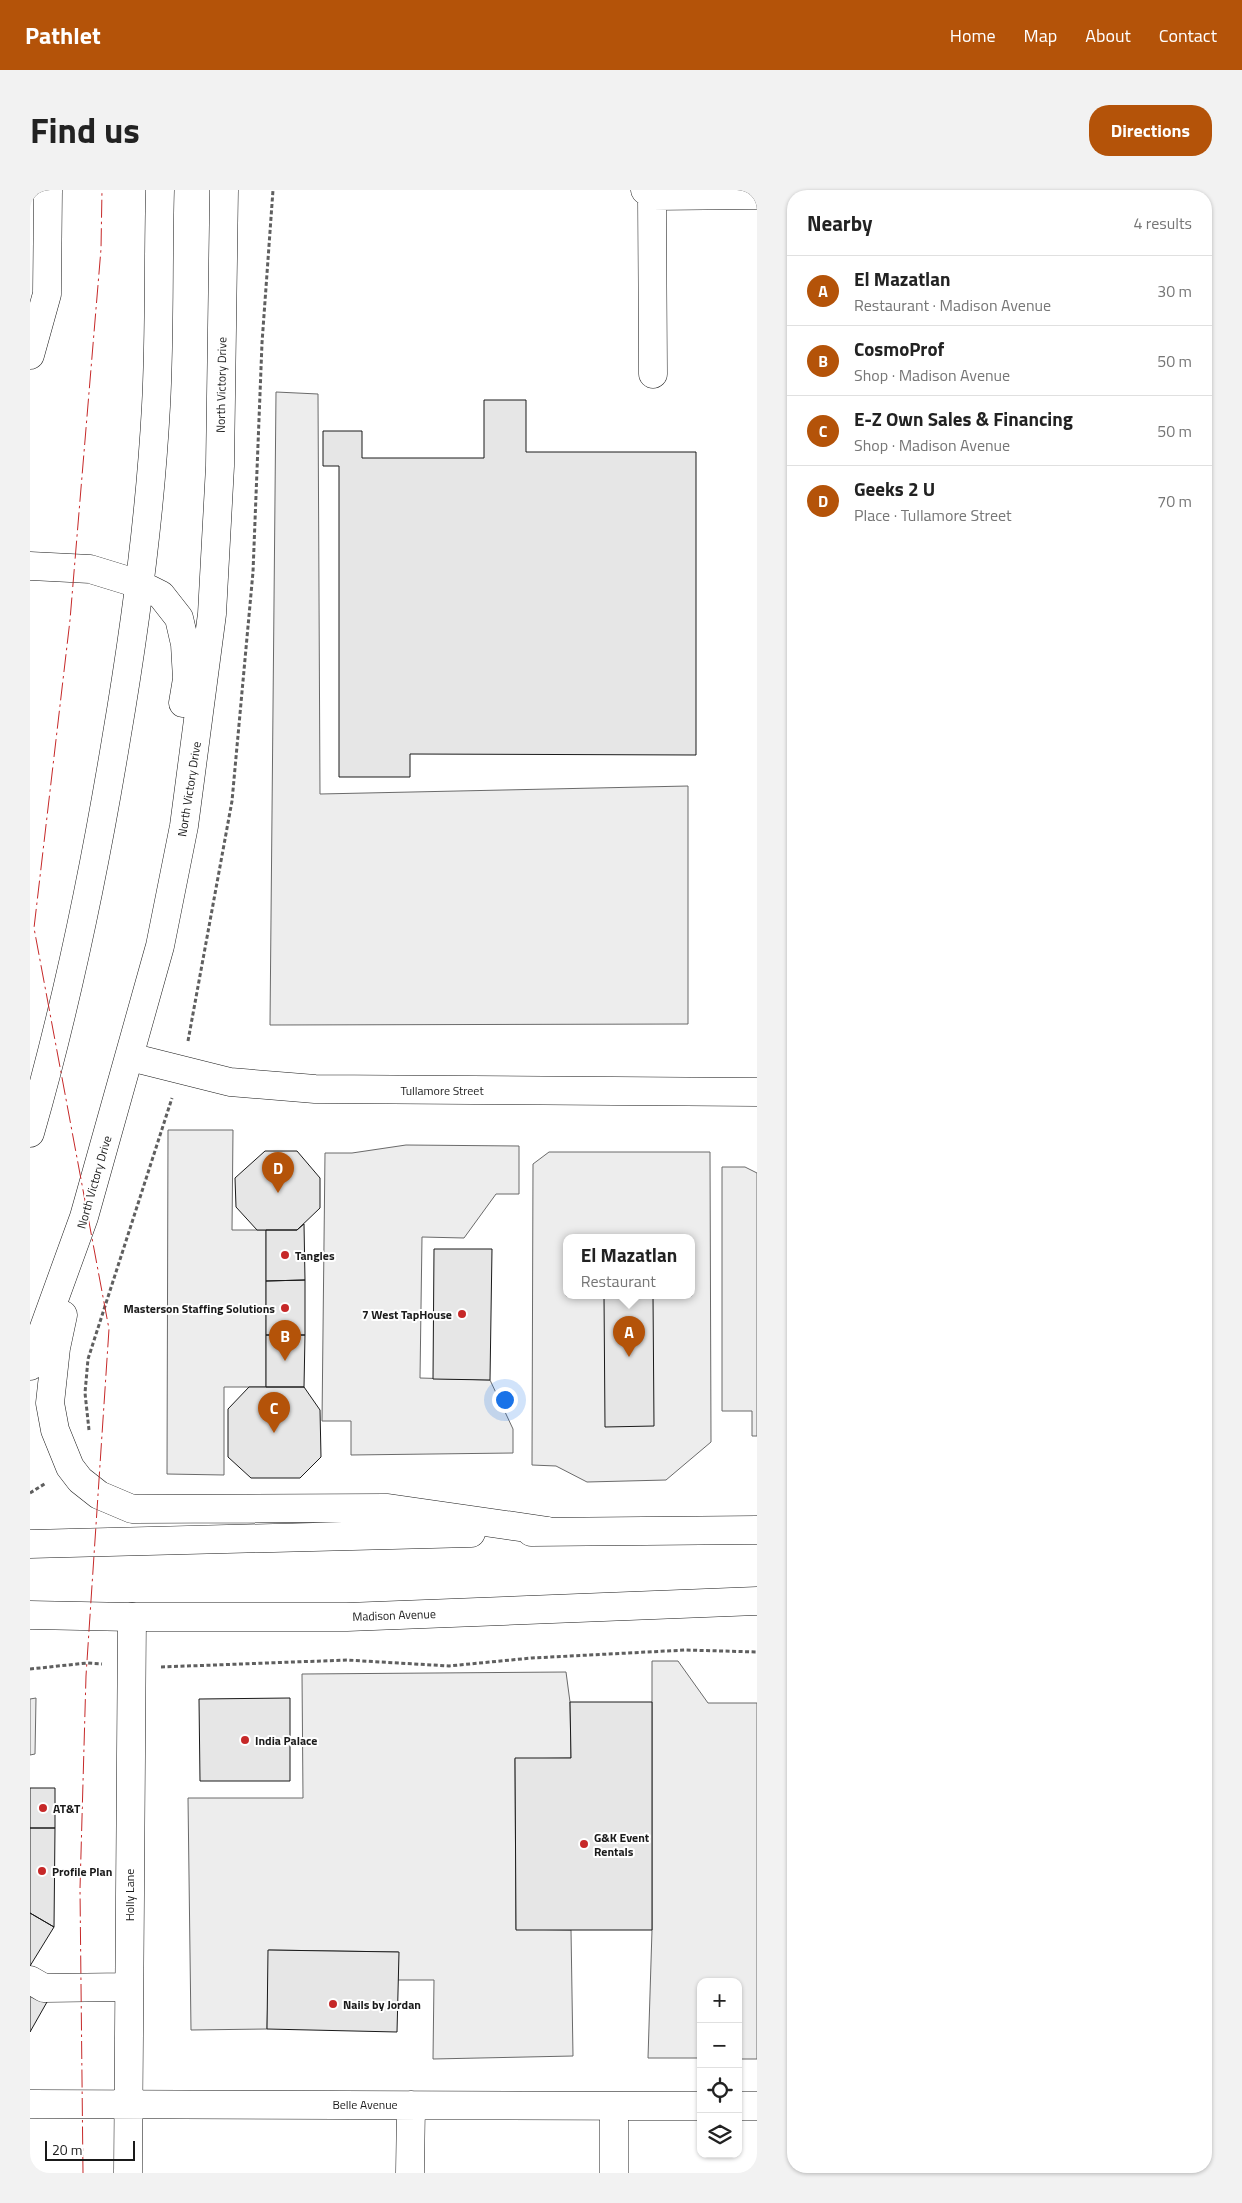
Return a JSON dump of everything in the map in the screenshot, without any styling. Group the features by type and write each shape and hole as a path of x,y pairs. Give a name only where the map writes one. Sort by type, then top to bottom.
{"main road":[{"path":"30,354 47,294 48,190"},
{"path":"30,1134 69,987 98,849 126,682 139,584 156,405 160,190"},
{"name":"North Victory Drive","path":"30,1366 84,1217 130,1057 160,946 184,826 212,614 220,466 224,190"},
{"path":"654,374 649,193 757,195"},
{"path":"30,566 90,569 139,584 161,594 178,618 185,644 187,678 178,737 169,901"},
{"name":"Tullamore Street","path":"130,1057 230,1082 315,1090 757,1092"},
{"path":"84,1217 56,1348 50,1403 55,1430 70,1466 80,1480 100,1495 132,1509 388,1508 548,1531"},
{"path":"30,1544 548,1531 757,1530"},
{"name":"Madison Avenue","path":"30,1615 347,1617 757,1601"},
{"name":"Holly Lane","path":"128,2173 132,1617"},
{"path":"30,1980 44,1988 128,1987"},
{"name":"Belle Avenue","path":"30,2104 697,2106"},
{"path":"410,2173 411,2104"},
{"path":"614,2106 614,2173"},
{"path":"742,2106 757,2106"}],"path":[{"path":"89,1436 85,1392 88,1359 171,1103"},
{"path":"30,1493 51,1480"},
{"path":"160,1667 347,1660 449,1666 532,1658 686,1650 757,1652"},
{"path":"30,1669 87,1663"}],"shaded area":[{"path":"276,392 318,394 320,794 688,786 688,1024 270,1025"},
{"path":"168,1130 233,1130 232,1230 266,1230 266,1387 224,1387 224,1475 167,1474"},
{"path":"406,1145 519,1146 519,1194 496,1194 464,1238 422,1237 420,1378 490,1380 513,1429 513,1453 351,1455 351,1421 322,1421 325,1153 352,1153"},
{"path":"549,1152 710,1152 711,1442 666,1480 587,1482 556,1466 532,1465 533,1164"},
{"path":"722,1167 745,1167 757,1173 757,1436 752,1436 752,1411 722,1411"},
{"path":"652,1661 678,1661 708,1703 757,1703 757,2059 742,2059 742,1978 697,1978 697,2058 648,2058 652,1930"},
{"path":"566,1672 570,1702 571,1758 515,1759 516,1929 571,1930 573,2056 433,2059 434,1980 398,1980 398,1952 269,1950 267,2029 191,2030 188,1798 303,1798 302,1674"},
{"path":"36,1698 35,1754 30,1755 30,1699"}],"building":[{"path":"484,400 526,400 526,452 696,452 696,755 410,754 410,777 339,777 339,466 323,466 323,431 362,431 362,458 484,458"},
{"path":"265,1151 297,1151 320,1178 320,1208 297,1230 257,1230 236,1207 235,1178"},
{"name":"Tangles","path":"304,1224 305,1280 266,1281 266,1230 297,1230"},
{"name":"7 West TapHouse","path":"434,1249 492,1249 490,1380 433,1379"},
{"name":"Masterson Staffing Solutions","path":"305,1280 305,1335 266,1335 266,1281"},
{"path":"604,1299 653,1299 654,1426 605,1427"},
{"path":"266,1335 305,1335 304,1387 266,1387"},
{"path":"249,1387 304,1387 320,1410 321,1457 300,1478 251,1478 228,1457 228,1409"},
{"name":"India Palace","path":"290,1698 290,1781 200,1781 199,1699"},
{"name":"G&K Event Rentals","path":"570,1702 652,1702 652,1930 516,1930 515,1758 571,1758"},
{"name":"AT&T","path":"30,1788 55,1788 55,1828 30,1828"},
{"name":"Profile Plan","path":"30,1828 55,1828 54,1927 30,1913"},
{"path":"30,1913 54,1927 30,1966"},
{"name":"Nails by Jordan","path":"268,1950 399,1952 397,2032 267,2029"},
{"path":"30,1992 47,2002 30,2032"}],"power":[{"path":"83,2173 80,1889 86,1676 109,1329 34,928 70,620 101,249 102,190"}],"place":[{"name":"Geeks 2 U","path":"278,1193"},
{"name":"Tangles","path":"285,1255"},
{"name":"Masterson Staffing Solutions","path":"285,1308"},
{"name":"7 West TapHouse","path":"462,1314"},
{"name":"El Mazatlan","path":"629,1357"},
{"name":"CosmoProf","path":"285,1361"},
{"name":"E-Z Own Sales & Financing","path":"274,1433"},
{"name":"India Palace","path":"245,1740"},
{"name":"AT&T","path":"43,1808"},
{"name":"G&K Event Rentals","path":"584,1844"},
{"name":"Profile Plan","path":"42,1871"},
{"name":"Nails by Jordan","path":"333,2004"}]}
